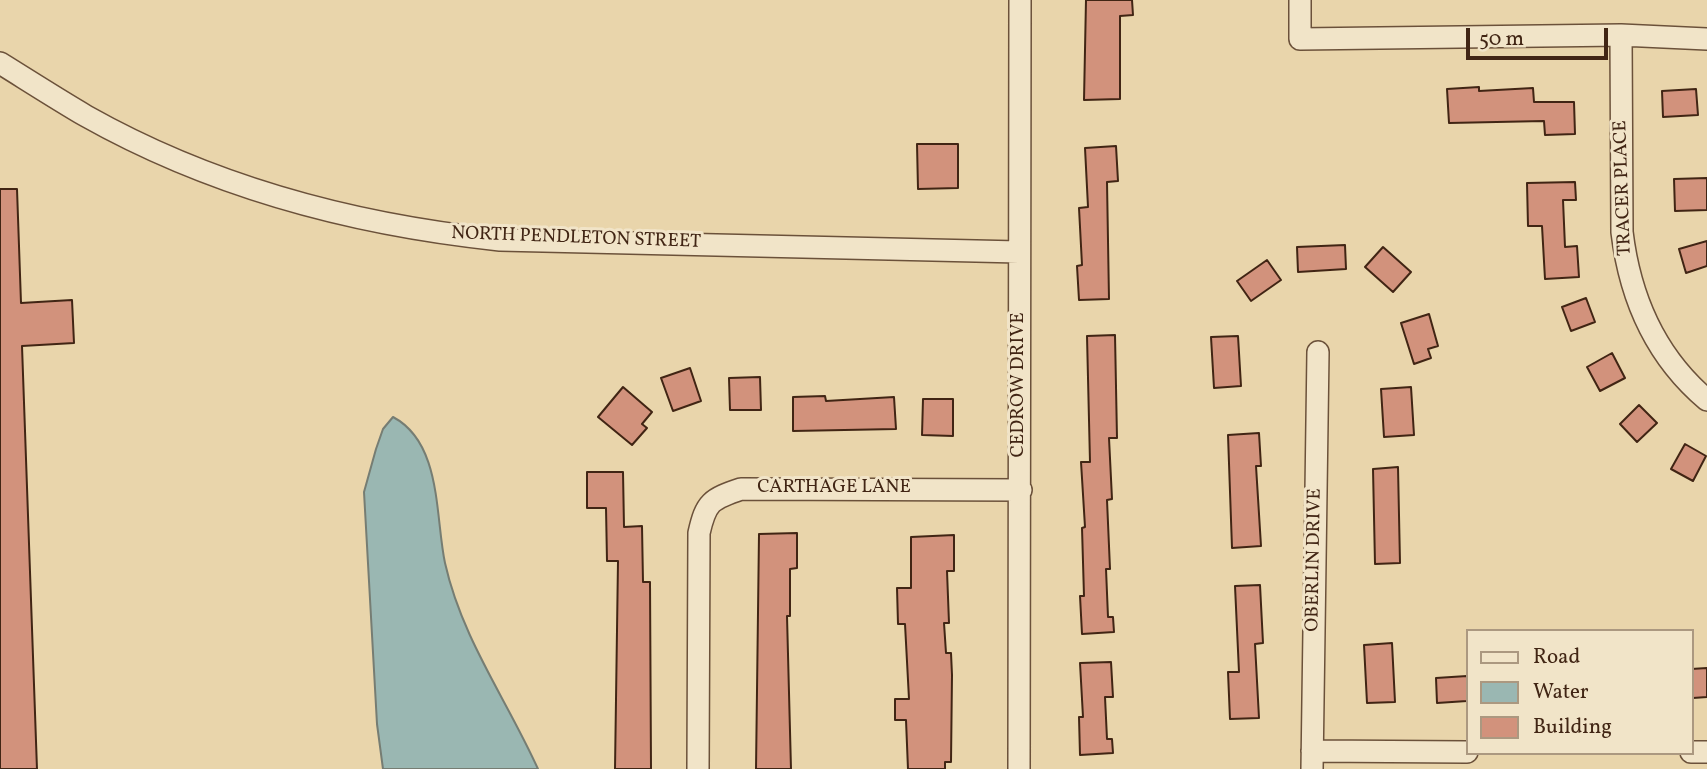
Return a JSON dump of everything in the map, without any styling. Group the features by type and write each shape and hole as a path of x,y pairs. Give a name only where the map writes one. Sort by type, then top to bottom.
{"street":[{"name":"CEDROW DRIVE","path":"1019,769 1020,0"},
{"path":"1300,0 1300,39 1621,35 1707,38"},
{"name":"TRACER PLACE","path":"1621,35 1622,232 1625,261 1632,288 1653,336 1688,384 1707,400"},
{"name":"NORTH PENDLETON STREET","path":"0,63 87,117 179,162 262,194 362,220 429,232 500,240 1019,252"},
{"name":"OBERLIN DRIVE","path":"1312,760 1318,352"},
{"name":"CARTHAGE LANE","path":"698,769 699,533 705,509 718,497 741,489 1021,490"},
{"path":"1312,760 1466,752"}],"water":[{"path":"393,417 409,429 428,462 434,482 445,563 462,618 538,769 383,769 377,724 364,492 383,429"}],"building":[{"path":"1086,0 1132,0 1133,15 1120,16 1120,99 1084,100"},
{"path":"1479,87 1479,91 1533,88 1534,102 1574,102 1575,134 1545,135 1544,121 1449,123 1447,89"},
{"path":"1696,89 1698,115 1663,117 1662,91"},
{"path":"917,144 958,144 958,188 918,189"},
{"path":"1116,146 1118,181 1107,182 1109,299 1079,300 1077,266 1082,265 1079,208 1088,207 1085,148"},
{"path":"1707,178 1707,210 1675,211 1674,179"},
{"path":"1575,182 1576,200 1563,200 1565,247 1577,246 1579,277 1545,279 1542,226 1528,226 1527,183"},
{"path":"0,189 17,189 21,303 72,300 74,343 22,346 37,769 0,769"},
{"path":"1707,241 1707,266 1686,273 1679,249"},
{"path":"1345,245 1346,269 1298,272 1297,247"},
{"path":"1383,247 1411,272 1393,292 1365,267"},
{"path":"1267,260 1281,280 1251,301 1237,281"},
{"path":"1586,298 1595,322 1571,331 1562,307"},
{"path":"1429,314 1438,346 1428,349 1431,358 1414,364 1401,323"},
{"path":"1115,335 1117,438 1109,438 1112,499 1107,500 1110,569 1106,569 1108,617 1113,617 1114,632 1082,634 1080,596 1084,596 1082,528 1085,527 1081,462 1090,462 1087,336"},
{"path":"1238,336 1241,386 1214,388 1211,337"},
{"path":"1612,353 1625,378 1600,391 1587,367"},
{"path":"690,368 701,401 673,411 661,378"},
{"path":"760,377 761,410 730,410 729,378"},
{"path":"623,387 652,412 642,424 647,428 632,445 598,417"},
{"path":"1411,387 1414,435 1384,437 1381,389"},
{"path":"825,396 826,401 894,397 896,429 793,431 793,397"},
{"path":"923,399 953,399 953,436 922,435"},
{"path":"1639,405 1657,423 1637,442 1620,424"},
{"path":"1259,433 1261,466 1256,466 1261,546 1232,548 1228,435"},
{"path":"1685,444 1706,456 1693,481 1671,469"},
{"path":"1398,467 1400,563 1375,564 1373,469"},
{"path":"587,472 623,472 624,527 642,526 643,582 650,582 651,769 615,769 618,561 607,561 606,508 587,508"},
{"path":"797,533 797,568 790,569 790,616 787,616 791,769 756,769 759,534"},
{"path":"954,535 954,571 947,571 949,623 944,623 946,653 951,653 951,762 945,762 945,769 908,769 906,720 895,720 895,699 909,699 905,624 898,624 897,588 911,588 911,537"},
{"path":"1260,585 1263,643 1255,644 1259,718 1230,719 1228,672 1239,672 1235,586"},
{"path":"1392,643 1395,702 1367,703 1364,645"},
{"path":"1111,662 1113,697 1105,697 1107,739 1112,739 1113,753 1080,755 1079,717 1083,717 1080,663"},
{"path":"1707,668 1707,697 1693,698 1693,669"},
{"path":"1466,676 1466,701 1437,703 1436,678"}]}
